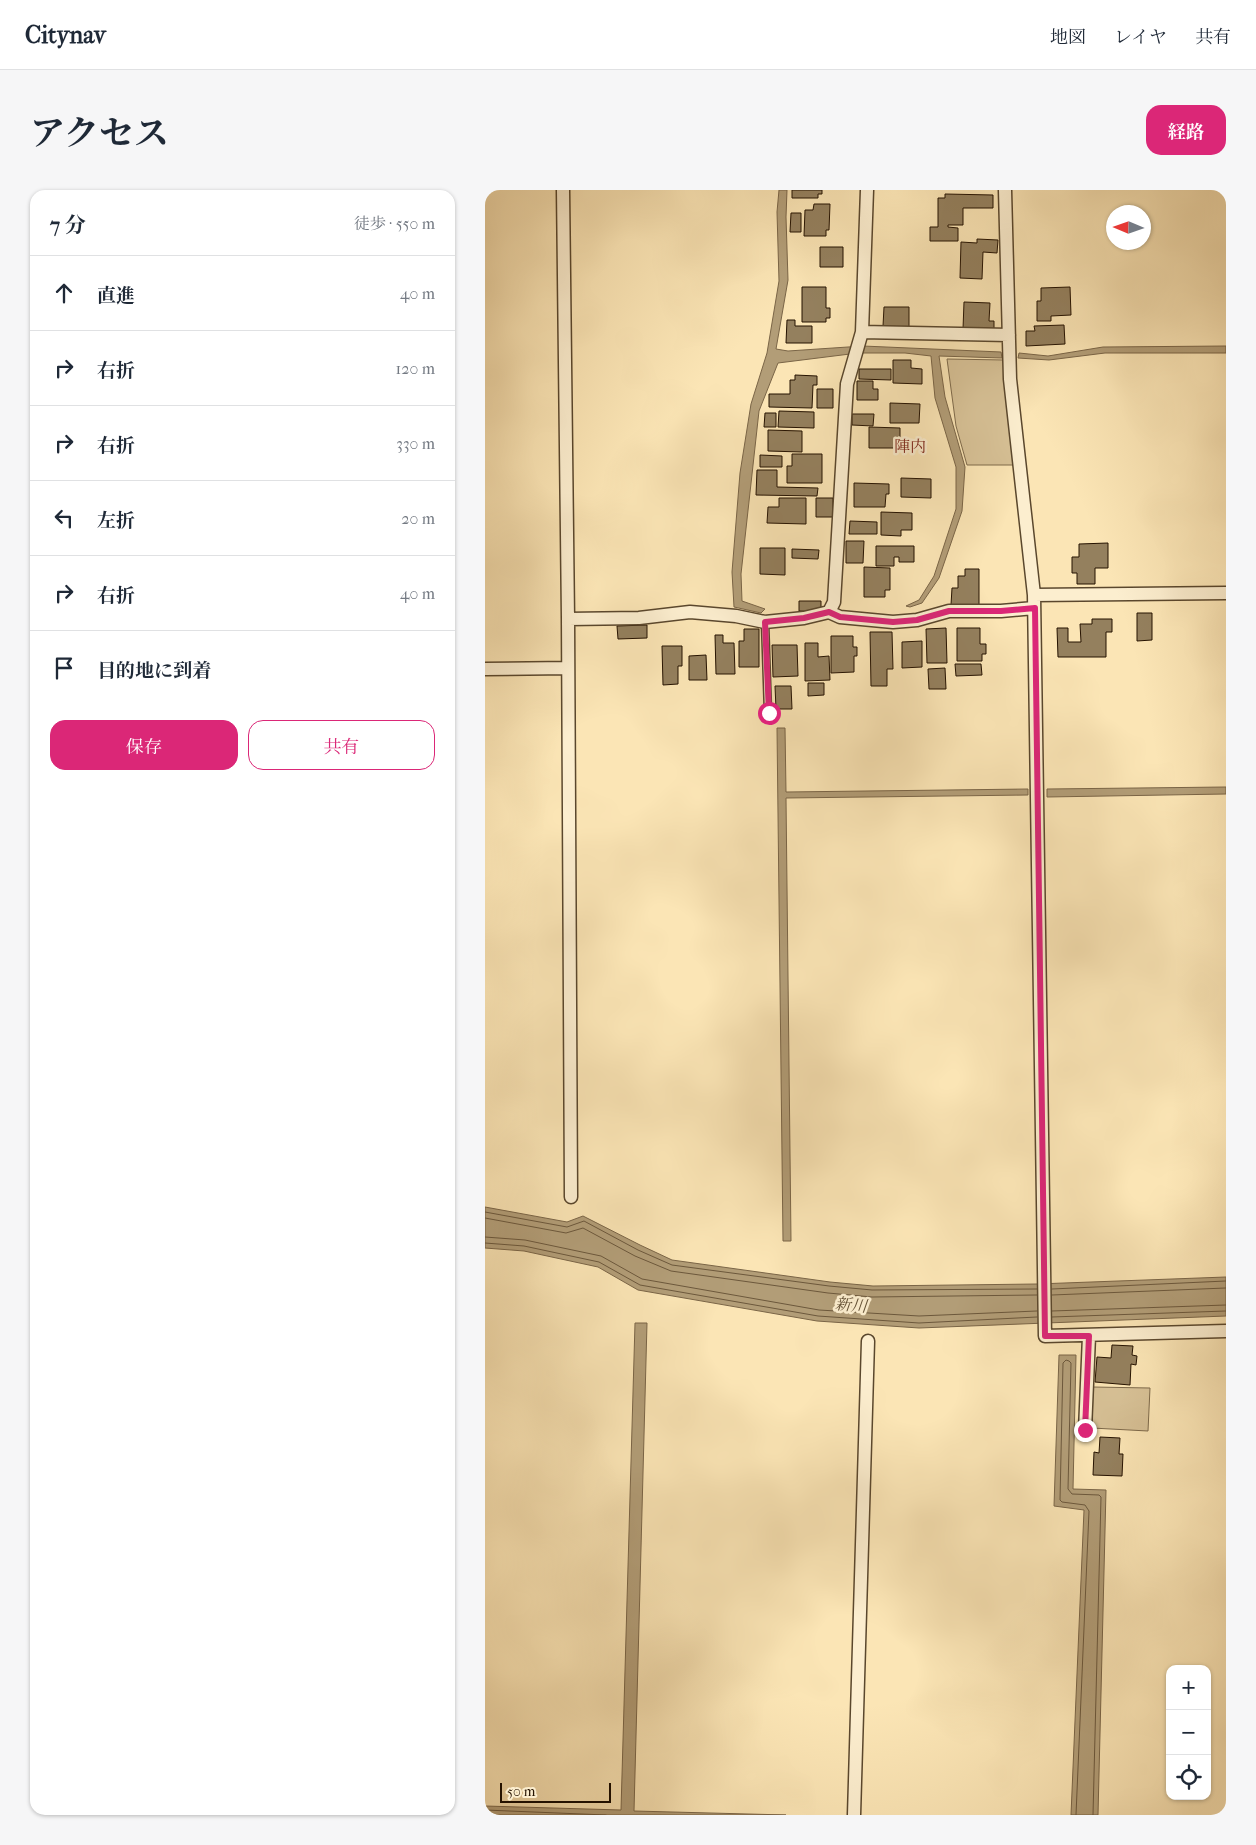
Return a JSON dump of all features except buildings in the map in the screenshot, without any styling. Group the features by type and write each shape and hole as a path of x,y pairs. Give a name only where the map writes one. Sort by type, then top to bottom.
{"street":[{"path":"563,190 568,619 571,1197"},
{"path":"829,612 835,602 847,384 861,337 867,190"},
{"path":"1005,190 1010,379 1034,602 1045,1336 1226,1331"},
{"path":"861,337 1009,335"},
{"path":"568,619 639,618 690,612 736,616 765,622 804,618 829,612 840,617 893,622 917,620 949,611 1001,611 1034,602 1226,593"},
{"path":"485,669 568,668"},
{"path":"1085,1430 1089,1336"},
{"path":"854,1815 868,1342"}],"lane":[{"path":"765,622 769,713"}],"shaded area":[{"path":"947,359 1004,360 1015,465 967,465 956,426"},
{"path":"1093,1387 1150,1388 1148,1431 1092,1428"}],"water":[{"path":"779,190 787,190 788,280 776,349 788,351 863,346 1001,352 1002,358 939,356 945,397 965,467 962,511 939,578 922,603 910,607 906,606 919,600 934,576 956,509 956,467 935,398 931,356 905,353 858,353 778,363 759,411 741,574 742,601 765,609 761,613 734,607 732,572 740,473 751,404 767,353 779,281 777,212"},
{"path":"1226,346 1226,353 1105,353 1049,360 1018,358 1019,353 1048,356 1103,347"},
{"path":"777,728 785,728 786,792 1028,789 1028,795 786,798 791,1241 783,1241"},
{"path":"1226,787 1226,794 1047,797 1047,789"},
{"name":"新川","path":"485,1207 567,1222 583,1216 672,1260 830,1282 873,1286 1037,1284 1226,1277 1226,1316 919,1328 817,1321 638,1290 598,1267 524,1251 485,1248"},
{"path":"635,1323 647,1323 634,1811 786,1815 485,1815 485,1806 621,1810"},
{"path":"1059,1355 1076,1355 1073,1489 1106,1490 1098,1815 1071,1815 1084,1510 1054,1506"}],"district":[{"name":"陣内","path":"910,446"}],"route":[{"path":"769,713 765,622 804,618 829,612 840,617 893,622 917,620 949,611 1001,611 1035,608 1045,1336 1089,1336 1085,1430"}]}
